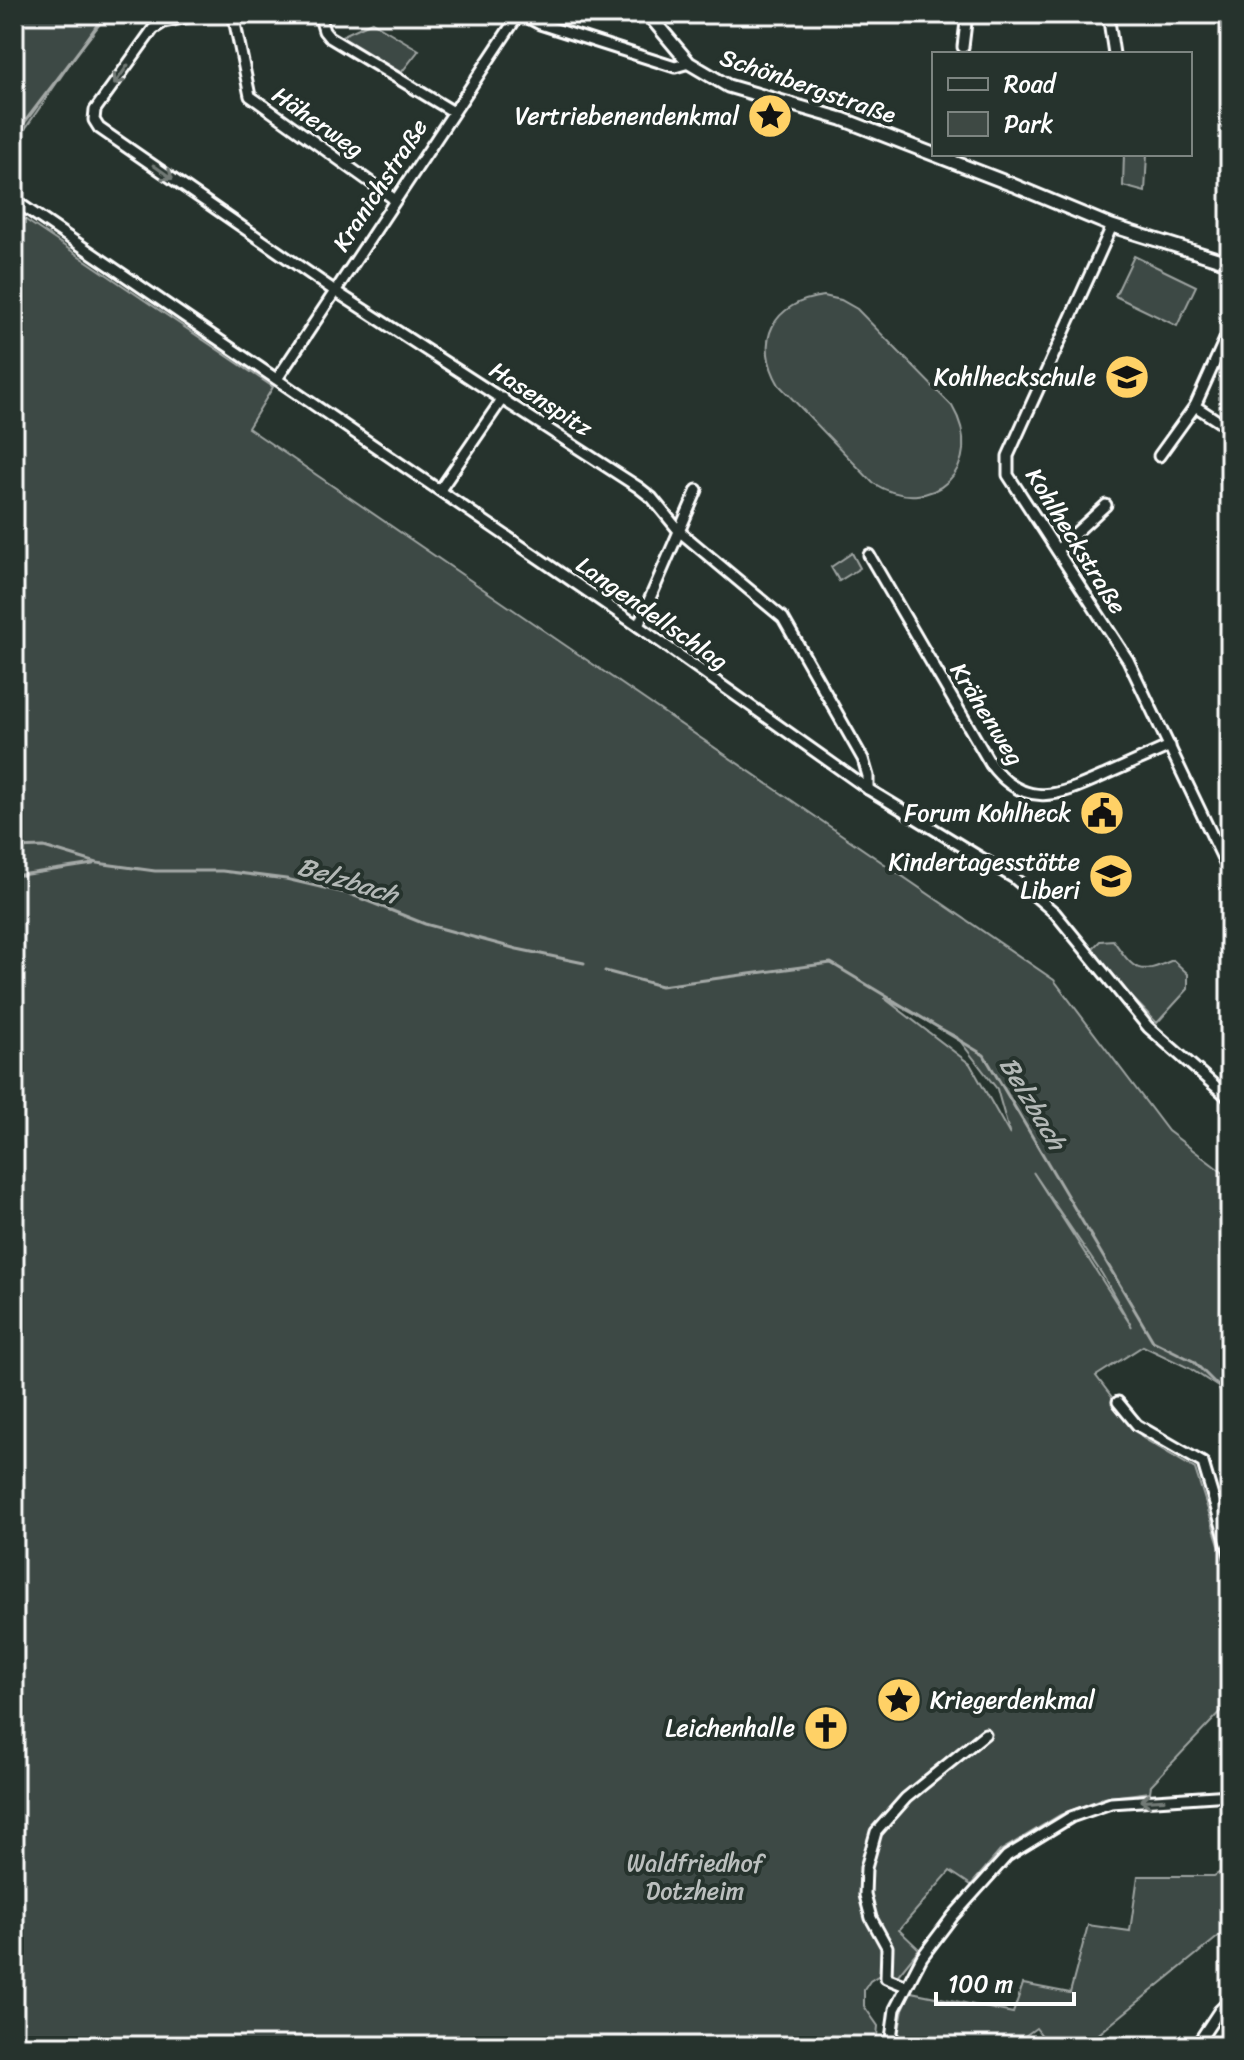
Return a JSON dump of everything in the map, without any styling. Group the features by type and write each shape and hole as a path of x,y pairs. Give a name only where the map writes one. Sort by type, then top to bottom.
{"street":[{"name":"Hasenspitz","path":"203,14 158,24 95,110 94,120 99,128 335,291 652,498 679,531 783,618 863,759 868,789"},
{"name":"Häherweg","path":"233,14 250,96 394,199"},
{"path":"319,14 329,37 452,111"},
{"name":"Kranichstraße","path":"277,379 452,111 520,14"},
{"path":"520,14 540,24 675,67 689,63"},
{"name":"Schönbergstraße","path":"648,14 689,63 728,86 842,119 932,154"},
{"path":"963,47 967,14"},
{"path":"1108,14 1114,52"},
{"name":"Schönbergstraße","path":"938,156 1112,226 1230,263"},
{"name":"Langendellschlag","path":"14,200 638,626 868,789 1014,878 1034,893 1075,937 1148,1027 1230,1099"},
{"name":"Kohlheckstraße","path":"1112,226 1008,456 1008,475 1128,660 1230,873"},
{"path":"1159,456 1195,406 1230,328"},
{"path":"440,490 503,398"},
{"path":"1195,406 1230,429"},
{"path":"638,626 697,490"},
{"path":"1057,550 1106,505"},
{"name":"Krähenweg","path":"869,555 991,765 1010,786 1032,795 1049,796 1067,792 1170,746"},
{"path":"1118,1402 1137,1425 1203,1463 1230,1554"},
{"path":"906,1986 886,1978 887,1947 869,1914 865,1895 866,1868 876,1832 906,1798 985,1734"},
{"path":"890,2046 895,2009 906,1986 938,1935 1007,1856 1033,1837 1071,1817 1111,1803 1230,1795"},
{"path":"1196,2046 1230,2000"}],"green space":[{"path":"14,14 104,14 14,145"},
{"path":"372,22 419,50 401,73 339,37"},
{"path":"1124,156 1147,156 1145,192 1123,186"},
{"name":"Waldfriedhof Dotzheim","path":"14,212 273,387 248,428 1054,980 1168,1131 1230,1178 1230,1417 1218,1387 1189,1368 1143,1346 1096,1376 1143,1438 1195,1469 1230,1579 1230,1702 1151,1785 1150,1792 1103,1798 1060,1815 1000,1851 971,1885 950,1871 899,1930 919,1949 898,1975 878,1976 864,1990 864,2006 878,2026 876,2046 14,2046","holes":["884,998 957,1037 997,1089 1010,1135 970,1064","1033,1172 1102,1274 1132,1327"]},
{"path":"1134,256 1196,286 1177,326 1115,296"},
{"path":"824,296 841,300 857,309 952,406 961,428 963,449 958,467 948,481 933,491 915,495 895,493 873,483 779,385 768,353 768,339 773,326 780,315 792,306"},
{"path":"852,553 860,568 839,581 831,567"},
{"path":"1113,940 1138,968 1152,968 1173,960 1188,974 1188,989 1157,1023 1119,984 1093,948 1100,941"},
{"path":"1230,1866 1230,1927 1084,2046 1050,2046 1036,2028 1011,2046 896,2046 903,2009 911,1992 1013,2013 1023,1984 1070,1993 1088,1925 1130,1931 1138,1876 1214,1876"}],"waterway":[{"path":"14,136 103,19"},
{"name":"Belzbach","path":"14,848 44,847 97,863 155,871 222,871 286,879 350,894 425,924 584,963"},
{"path":"14,876 93,864"},
{"name":"Belzbach","path":"605,971 661,986 831,963 984,1055 1153,1341 1193,1361 1219,1387 1230,1414"}],"place":[{"name":"Vertriebenendenkmal","path":"770,116"},
{"name":"Kohlheckschule","path":"1127,377"},
{"name":"Forum Kohlheck","path":"1102,813"},
{"name":"Kindertagesstätte Liberi","path":"1111,876"},
{"name":"Kriegerdenkmal","path":"899,1700"},
{"name":"Leichenhalle","path":"826,1728"}]}
